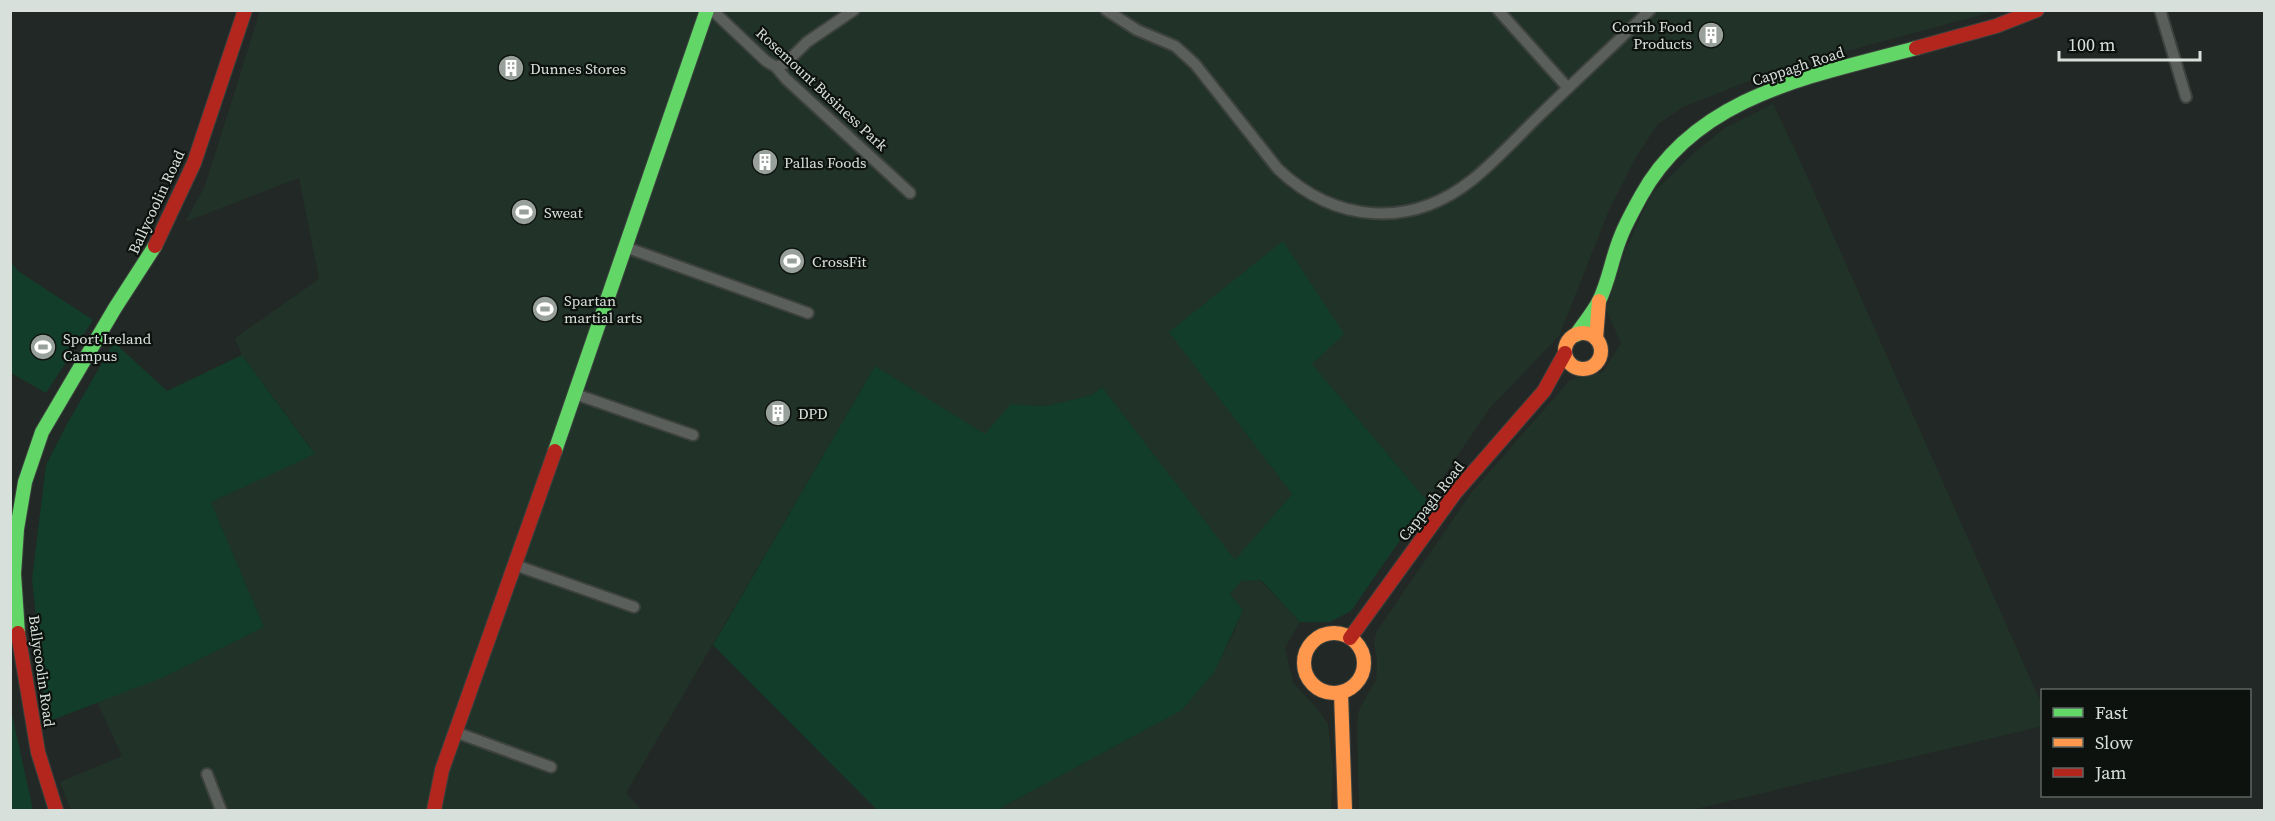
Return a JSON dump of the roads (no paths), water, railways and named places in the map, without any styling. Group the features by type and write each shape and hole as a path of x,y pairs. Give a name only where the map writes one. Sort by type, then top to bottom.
{"street":[{"name":"Ballycoolin Road","path":"56,810 38,752 19,642 14,573 25,482 42,432 115,308 150,257 179,198 194,163 245,10"},
{"path":"434,810 442,770 707,10"},
{"name":"Rosemount Business Park","path":"712,10 910,193"},
{"path":"776,67 786,63 807,42 854,10"},
{"path":"1106,10 1137,30 1175,46 1189,58 1278,169 1292,183 1314,197 1335,206 1357,213 1378,214 1414,210 1436,202 1472,180 1650,10"},
{"path":"1498,10 1568,88"},
{"name":"Cappagh Road","path":"1350,638 1455,493 1544,391 1565,375 1579,368 1591,367 1599,359 1600,348 1596,339 1599,301 1621,235 1643,193 1664,163 1689,137 1722,113 1755,95 1795,81 1996,26 2037,10"},
{"path":"2160,10 2186,97"},
{"path":"625,247 808,313"},
{"name":"Cappagh Road","path":"1544,391 1565,353 1568,342 1576,335 1599,301"},
{"path":"1576,335 1587,334 1596,339"},
{"path":"1565,353 1570,363 1579,368"},
{"path":"575,394 693,435"},
{"path":"515,565 634,607"},
{"path":"1335,633 1350,638 1363,653 1365,664 1358,683 1341,693 1327,693 1318,689 1310,682 1304,662 1310,645 1317,638 1335,633"},
{"path":"1341,693 1345,810"},
{"path":"455,732 550,767"},
{"path":"207,774 221,810"}],"place":[{"name":"Corrib Food Products","path":"1711,35"},
{"name":"Dunnes Stores","path":"511,68"},
{"name":"Pallas Foods","path":"765,162"},
{"name":"Sweat","path":"524,212"},
{"name":"CrossFit","path":"792,261"},
{"name":"Spartan martial arts","path":"545,309"},
{"name":"Sport Ireland Campus","path":"43,347"},
{"name":"DPD","path":"778,413"}]}
